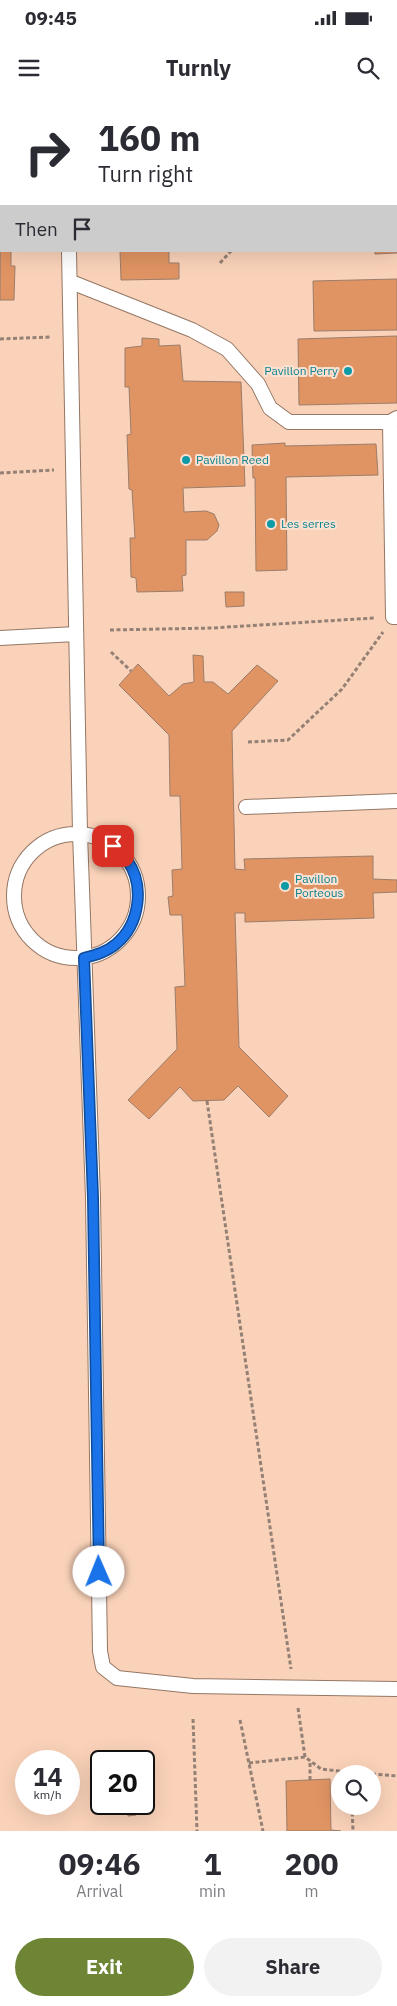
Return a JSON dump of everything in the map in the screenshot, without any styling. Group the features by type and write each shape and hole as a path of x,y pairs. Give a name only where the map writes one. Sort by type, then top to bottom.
{"lane":[{"path":"69,252 80,833 93,1198 100,1651 103,1667 117,1678 193,1686 397,1689"},
{"path":"71,282 192,330 227,349 258,384 270,408 288,422 393,420 395,617"},
{"path":"0,638 76,634"},
{"path":"246,807 397,801"},
{"path":"80,833 96,837 113,846 126,859 135,876 138,894 136,913 128,930 116,944 99,954 84,958 63,957 46,950 32,939 21,924 16,907 15,889 20,871 29,856 43,844 59,837 80,833"}],"path":[{"path":"220,263 230,252"},
{"path":"0,339 58,337"},
{"path":"0,473 57,470"},
{"path":"110,630 212,628 395,617"},
{"path":"248,742 288,740 342,689 395,617"},
{"path":"111,652 132,671"},
{"path":"207,1101 292,1675"},
{"path":"296,1699 306,1757"},
{"path":"193,1719 197,1831"},
{"path":"240,1720 263,1831"},
{"path":"249,1763 306,1757 321,1769 331,1770"},
{"path":"310,1760 310,1780"},
{"path":"381,1775 397,1776"},
{"path":"352,1815 353,1831"}],"shaded area":[{"path":"0,252 397,252 397,1831 0,1831"}],"building":[{"path":"0,252 11,252 11,266 15,266 14,300 0,300"},
{"path":"120,252 169,252 169,263 179,263 179,279 121,280"},
{"path":"375,252 397,252 397,253 375,254"},
{"name":"Pavillon Perry","path":"397,279 397,330 314,331 313,281"},
{"name":"Pavillon Perry","path":"397,336 397,403 299,405 298,339"},
{"name":"Pavillon Reed","path":"142,338 159,339 159,346 180,345 183,381 241,382 245,486 183,488 184,512 206,511 214,514 219,525 217,531 207,540 186,540 186,575 182,576 183,591 137,592 136,578 131,577 130,538 135,538 132,490 129,489 127,435 131,434 129,387 125,387 125,348 142,346"},
{"name":"Les serres","path":"285,443 285,446 376,444 378,475 286,477 287,570 256,571 255,478 253,478 252,445"},
{"path":"225,592 244,592 244,606 226,607"},
{"name":"Pavillon Porteous","path":"193,655 203,656 204,682 213,682 228,694 257,665 278,681 232,731 235,869 245,870 244,859 373,856 373,879 397,880 397,892 373,893 374,918 245,922 245,913 235,913 239,1047 288,1096 269,1117 238,1086 224,1100 193,1101 180,1087 149,1119 128,1100 177,1049 175,987 185,986 182,915 170,915 168,897 173,896 172,870 182,869 180,796 170,796 169,735 119,685 138,664 169,696 183,684 194,682"},
{"path":"330,1779 331,1830 341,1831 287,1831 286,1781"}],"place":[{"name":"Pavillon Perry","path":"348,371"},
{"name":"Pavillon Reed","path":"186,460"},
{"name":"Les serres","path":"271,524"},
{"name":"Pavillon Porteous","path":"285,886"}],"route":[{"path":"99,1572 93,1198 84,958 99,954 116,944 128,930 136,913 138,894 135,876 126,859 113,846"}]}
